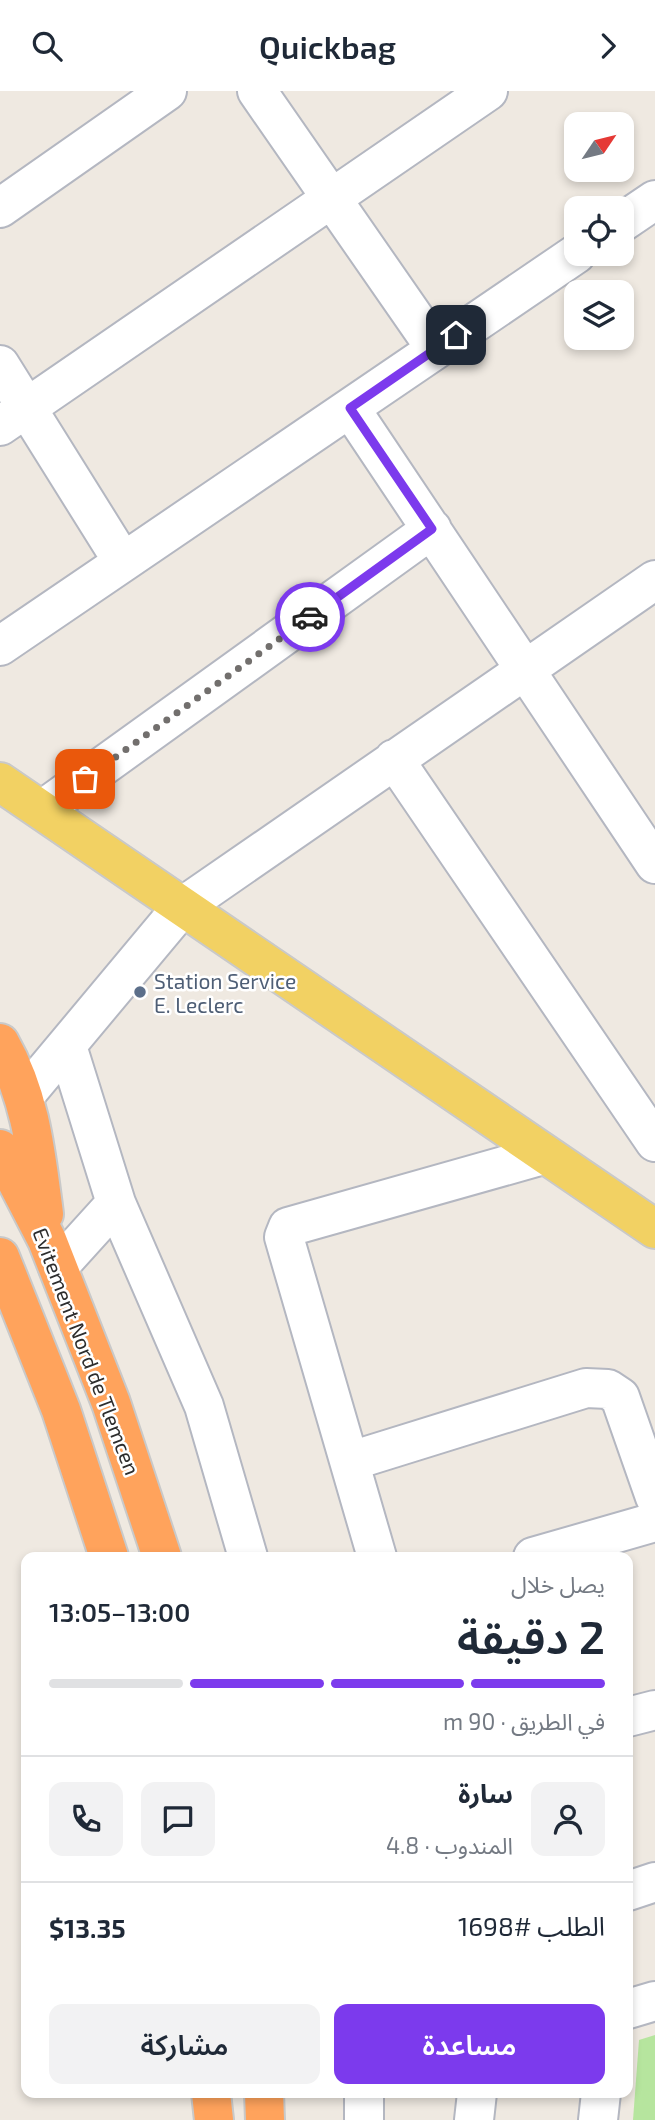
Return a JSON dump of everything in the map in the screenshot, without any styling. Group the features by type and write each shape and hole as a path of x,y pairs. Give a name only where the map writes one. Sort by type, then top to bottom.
{"highway":[{"path":"0,1043 25,1095 52,1254"},
{"name":"Evitement Nord de Tlemcen","path":"0,1149 52,1254 110,1403 160,1552"},
{"path":"0,1257 61,1410 106,1552"},
{"path":"212,2098 214,2120"},
{"path":"264,2098 265,2120"}],"main road":[{"path":"0,782 655,1229"}],"street":[{"path":"0,208 166,91"},
{"path":"257,91 436,349"},
{"path":"13,417 331,198 474,95"},
{"path":"634,214 655,200"},
{"path":"0,646 564,262"},
{"path":"0,365 13,417 123,562"},
{"path":"350,408 655,864"},
{"path":"41,810 432,529"},
{"path":"25,1095 181,907 655,580"},
{"path":"394,759 655,1142"},
{"path":"67,1046 116,1203 204,1406 247,1552"},
{"path":"376,1552 284,1237 288,1227 543,1155"},
{"path":"52,1254 116,1203"},
{"path":"351,1461 586,1388 608,1389 620,1397 655,1497"},
{"path":"550,1552 655,1522"},
{"path":"633,1716 655,1710"},
{"path":"633,1889 655,1882"},
{"path":"633,2008 655,2001"},
{"path":"364,2098 364,2120"},
{"path":"474,2120 476,2098"},
{"path":"598,2120 600,2098"}],"green space":[{"path":"655,2035 655,2120 633,2120 639,2040"}],"way so far":[{"path":"85,779 310,617"}],"place":[{"name":"Station Service E. Leclerc","path":"140,992"}],"route":[{"path":"310,617 432,529 350,408 456,335"}]}
